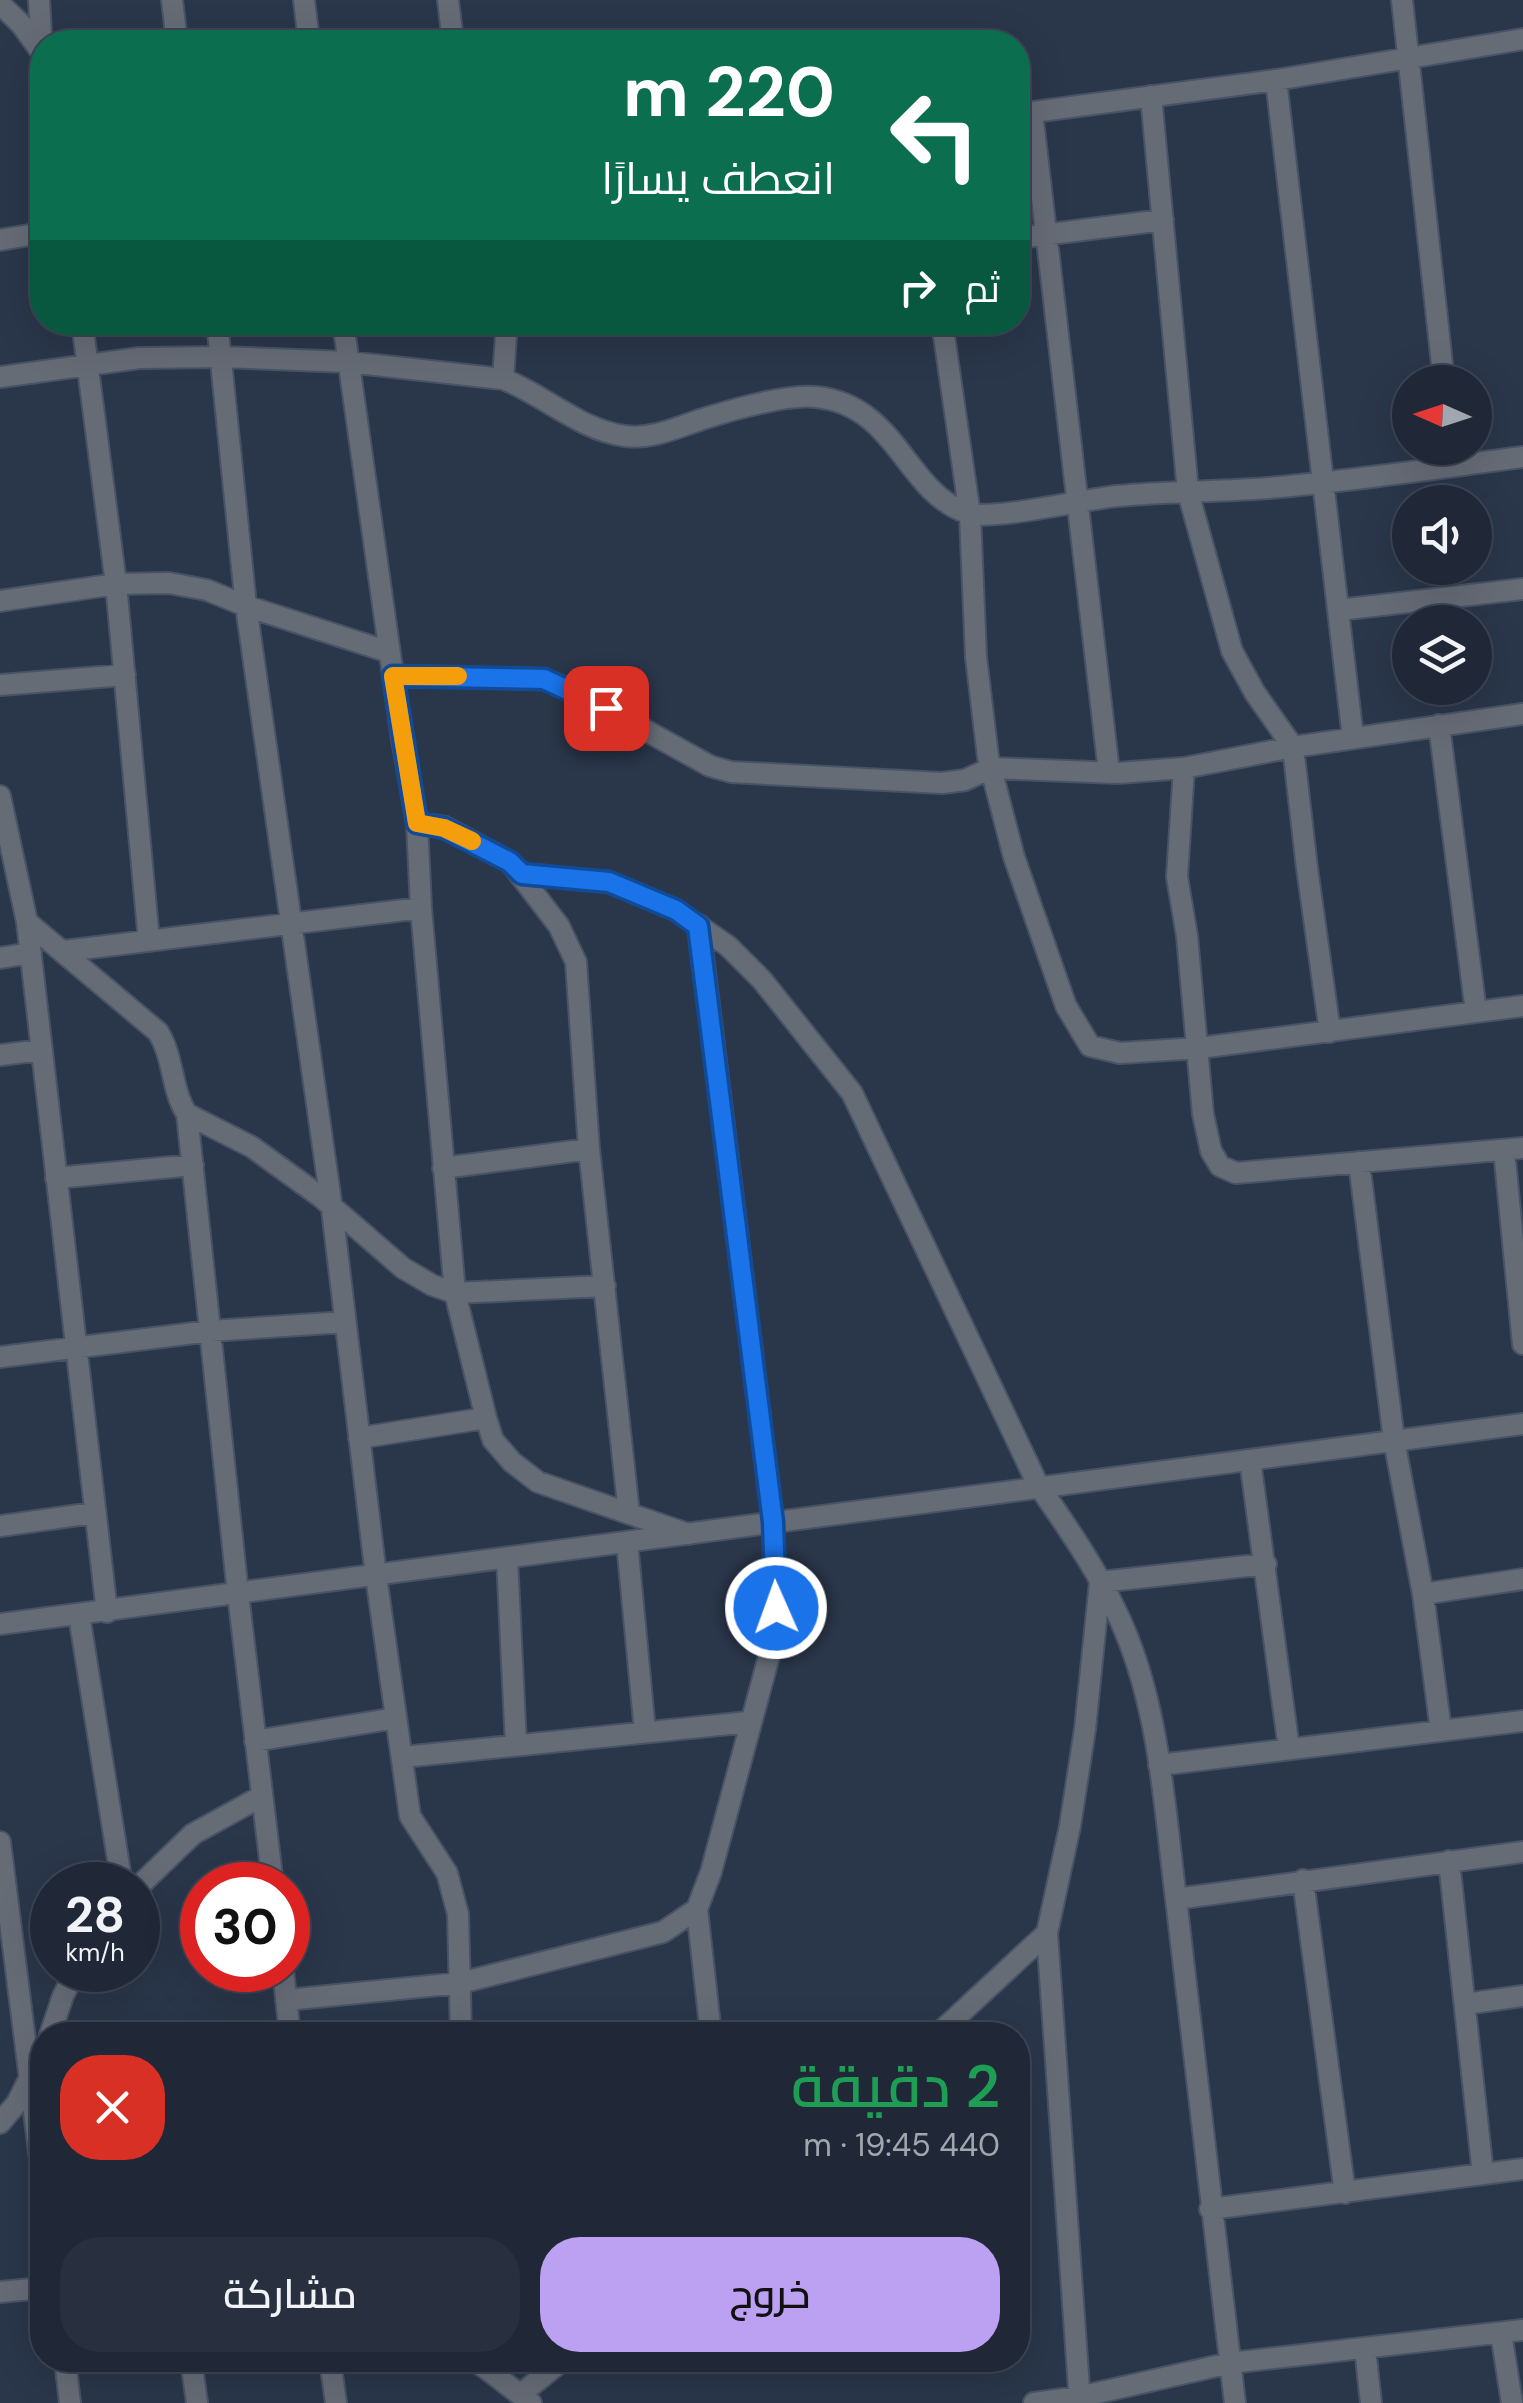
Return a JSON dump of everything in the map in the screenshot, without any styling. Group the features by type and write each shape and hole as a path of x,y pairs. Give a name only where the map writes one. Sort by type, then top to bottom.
{"street":[{"path":"39,0 41,30"},
{"path":"172,0 176,30"},
{"path":"304,0 308,30"},
{"path":"448,0 452,30"},
{"path":"1402,0 1442,365"},
{"path":"0,4 30,36"},
{"path":"1030,112 1276,80 1523,39"},
{"path":"1276,80 1354,738"},
{"path":"1152,96 1188,492 1232,651 1255,694 1293,747 1330,1032"},
{"path":"1030,146 1046,234 1108,772"},
{"path":"1030,236 1163,220"},
{"path":"0,240 30,235"},
{"path":"84,335 116,584 148,941"},
{"path":"219,335 246,606 332,1208 376,1576 410,1816 447,1873 458,1914 461,2022"},
{"path":"345,335 417,823 456,1293 486,1418 493,1440 512,1462 538,1482 688,1534"},
{"path":"503,379 507,335"},
{"path":"944,335 970,515 976,657 991,768 1014,857 1066,1006 1090,1046 1120,1053 1199,1048 1523,1006"},
{"path":"0,377 139,358 348,362 503,379 524,387 580,421 628,437 665,432 708,417 774,402 820,396 860,411 886,431 926,484 970,515 1323,481 1409,465"},
{"path":"1492,457 1523,457"},
{"path":"0,601 116,584 169,583 208,590 390,652"},
{"path":"1338,610 1523,589"},
{"path":"0,685 124,676"},
{"path":"393,676 544,679 578,693 710,766 747,775 846,780 953,783 991,768 1108,772 1184,768 1293,747 1523,714"},
{"path":"1439,725 1476,1012"},
{"path":"1184,768 1177,877 1210,1152 1220,1166 1236,1173 1513,1149 1523,1344"},
{"path":"0,796 27,922 106,1612"},
{"path":"417,823 444,828 510,862 559,926 576,962 589,1149 630,1513"},
{"path":"522,874 609,882 676,910 728,946 762,980 852,1093 1038,1486 1067,1526 1127,1634 1142,1678 1159,1765 1235,2403"},
{"path":"64,950 422,908"},
{"path":"27,922 158,1032 169,1050 182,1106 188,1114 252,1147 403,1268 432,1285 456,1293 605,1286"},
{"path":"698,926 773,1522 776,1608 772,1645 711,1872 697,1909 710,2022"},
{"path":"0,958 31,953"},
{"path":"0,1055 42,1050"},
{"path":"188,1114 269,1862"},
{"path":"444,1168 589,1149"},
{"path":"1359,1162 1394,1440 1423,1594 1442,1731"},
{"path":"56,1178 193,1164"},
{"path":"0,1356 210,1331 345,1322"},
{"path":"360,1438 486,1418"},
{"path":"0,1624 1523,1424"},
{"path":"1250,1460 1290,1749"},
{"path":"0,1526 93,1512"},
{"path":"626,1542 645,1732"},
{"path":"507,1558 516,1744"},
{"path":"1100,1582 1266,1564"},
{"path":"1423,1594 1523,1579"},
{"path":"1080,2400 1047,1933 1070,1826 1085,1729 1100,1582"},
{"path":"79,1615 118,1862"},
{"path":"255,1740 396,1718"},
{"path":"403,1757 749,1722"},
{"path":"1159,1765 1523,1722"},
{"path":"160,1865 192,1834 262,1796"},
{"path":"0,1842 30,2067"},
{"path":"1176,1899 1523,1852"},
{"path":"1448,1861 1483,2174"},
{"path":"1304,1880 1344,2193"},
{"path":"286,2000 460,1982 663,1932 697,1909"},
{"path":"950,2022 1047,1933"},
{"path":"54,2022 65,1992"},
{"path":"285,1992 289,2022"},
{"path":"1465,2004 1523,1996"},
{"path":"0,2123 30,2077"},
{"path":"1210,2209 1523,2169"},
{"path":"0,2292 30,2289"},
{"path":"1034,2403 1080,2400 1230,2362 1523,2330"},
{"path":"1500,2332 1512,2403"},
{"path":"1364,2348 1372,2403"},
{"path":"66,2372 70,2403"},
{"path":"193,2372 197,2403"},
{"path":"332,2372 336,2403"},
{"path":"494,2372 526,2399 552,2372"}],"slow traffic":[{"path":"458,676 393,676 417,823 444,828 472,841"}],"route":[{"path":"606,708 544,679 393,676 417,823 444,828 477,844 510,862 522,874 609,882 676,910 698,926 773,1522 776,1608"}]}
